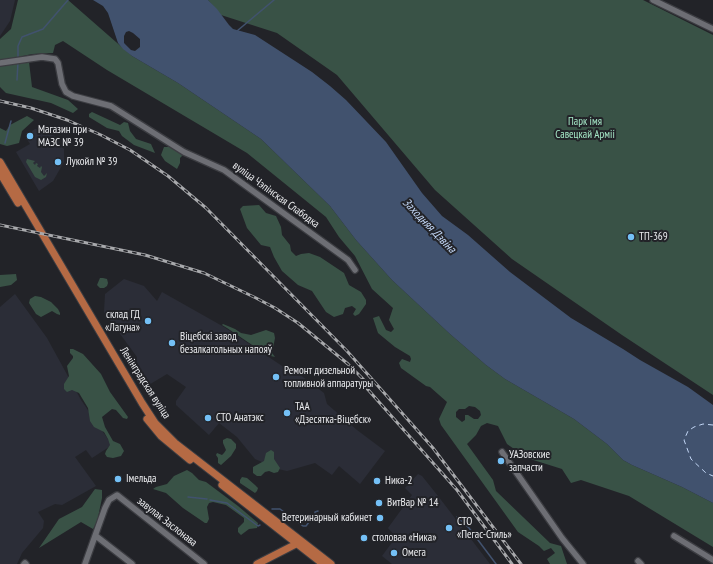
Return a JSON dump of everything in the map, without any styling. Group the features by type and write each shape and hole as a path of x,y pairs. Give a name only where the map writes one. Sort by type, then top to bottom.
{"main road":[{"name":"Ленінградская вуліца","path":"1,169 138,406 162,434 174,445 300,543 331,564"},
{"name":"Ленінградская вуліца","path":"300,543 323,564"},
{"path":"257,564 300,543"}],"street":[{"path":"653,0 713,30"},
{"name":"вуліца Чэпінская Слабодка","path":"0,63 42,57 55,59 58,63 62,84 66,92 73,96 111,106 184,152 224,170 348,260 355,270"},
{"path":"502,452 562,538 583,564"},
{"name":"завулак Заслонава","path":"96,536 109,500 117,495 204,564"},
{"path":"85,564 96,536 132,564"},
{"path":"674,536 713,560"}],"shaded area":[{"path":"0,0 15,0 10,21 0,36"},
{"path":"41,128 47,134 51,134 56,137 64,149 64,162 53,181 39,191 16,152 30,144 25,136 35,129"},
{"path":"124,279 144,286 157,301 162,292 224,327 288,370 291,368 324,393 327,404 357,430 385,451 360,484 339,466 332,475 315,463 287,471 278,469 255,459 237,437 219,423 209,435 176,405 176,401 186,387 167,374 147,386 137,362 137,357 104,312 105,294"},
{"path":"15,294 47,338 81,400 112,445 92,458 86,450 75,457 96,486 62,505 55,504 38,512 44,521 43,528 22,553 17,564 0,564 0,307"},
{"path":"418,474 422,476 438,496 490,564 392,564 382,556 396,537 388,528 412,495 405,488"}],"green space":[{"path":"18,0 68,0 132,56 178,83 261,139 330,206 356,240 392,280 486,365 505,379 574,419 607,444 623,460 713,503 713,547 629,496 581,480 571,483 562,469 527,458 507,444 498,426 487,423 481,426 476,435 467,444 493,480 496,491 550,543 561,546 567,564 550,564 547,559 555,553 551,548 544,551 518,532 441,425 439,419 447,402 430,387 426,386 401,368 399,363 402,359 410,362 410,356 395,347 378,333 373,318 379,316 386,330 391,332 394,329 389,320 393,308 372,289 355,256 339,237 326,217 247,153 107,70 63,41 55,45 53,53 32,54 0,61 0,39 11,29","holes":["469,406 475,407 480,411 481,415 478,419 465,415 465,420 462,422 456,417 456,412 459,409 465,409"]},
{"name":"Парк імя Савецкай Арміі","path":"208,0 643,0 713,35 713,395 622,335 512,259 435,190 337,75 277,33 221,15"},
{"path":"29,62 32,87 68,100 78,109 73,113 51,103 6,93 0,87 0,65"},
{"path":"92,112 120,125 124,122 128,123 130,131 136,139 151,144 155,153 134,145 122,136 119,131 107,128 89,117 89,114"},
{"path":"27,116 34,120 22,131 19,143 7,146 0,144 0,128 6,131 10,125"},
{"path":"164,147 171,147 181,152 182,156 177,169 165,161 161,155"},
{"path":"27,159 35,161 33,163 35,165 36,163 38,164 37,166 40,168 41,166 41,172 44,176 47,173 46,177 41,180 35,177 26,162"},
{"path":"259,205 266,213 276,216 281,227 282,235 290,245 291,251 296,256 309,253 320,257 344,273 349,285 361,292 366,300 366,304 359,314 355,316 353,314 356,309 352,306 345,308 343,314 334,317 326,312 312,291 298,285 282,271 270,247 261,245 247,228 240,209 243,206"},
{"path":"16,274 17,280 11,285 0,287 0,275"},
{"path":"100,278 107,279 107,286 104,288 100,288 97,285"},
{"path":"35,296 51,302 58,309 60,315 52,311 41,317 36,314 29,303 30,299"},
{"path":"223,324 241,333 251,335 266,330 274,333 275,338 272,353 275,357 267,355 222,325"},
{"path":"70,349 83,354 101,374 110,392 128,417 127,419 123,418 116,410 112,409 102,417 105,427 113,441 120,444 124,451 121,456 113,458 107,457 105,454 110,445 104,432 94,427 90,421 88,408 79,393 72,390 67,392 64,389 64,384 69,376 67,366 73,358 70,353"},
{"path":"227,438 231,439 236,444 236,448 231,456 221,465 218,463 218,458 216,455 217,453 222,455 226,450 223,440"},
{"path":"271,450 274,452 274,459 280,468 278,472 274,473 269,471 265,472 261,476 257,476 253,473 253,467 264,461 266,453"},
{"path":"187,470 199,480 206,482 238,506 258,523 257,528 249,529 241,535 238,532 238,528 244,522 244,518 226,505 213,502 209,503 207,507 209,519 207,523 205,523 183,508 166,493 153,489 167,484 174,476"},
{"path":"242,477 247,478 258,488 255,493 240,483"},
{"path":"95,489 102,490 102,498 97,522 93,529 81,522 39,548 59,519 82,507"}],"water":[{"name":"Заходняя Дзвіна","path":"93,0 208,0 233,29 255,35 312,72 330,86 346,100 386,142 422,193 442,216 468,235 510,272 571,318 688,387 713,405 713,503 623,460 607,444 574,419 505,379 486,365 392,280 356,240 330,206 261,139 178,83 132,56 123,49 118,43 108,13 103,6","holes":["129,31 140,39 140,47 135,51 131,50 124,43 124,36 126,32"]}],"waterway":[{"path":"18,58 18,46 22,37 43,29 68,0"},
{"path":"237,31 274,0"},
{"path":"17,80 18,62"},
{"path":"5,143 11,121"},
{"path":"188,497 207,499"},
{"path":"210,500 227,503 258,526 260,525"},
{"path":"272,509 280,509 303,526 306,526 315,515 315,512 318,511"},
{"path":"457,517 469,528 496,564"}],"ferry route":[{"path":"713,425 703,424 694,427 688,431 684,440 691,459 706,473 713,476"}],"railway":[{"path":"0,101 31,108 67,120 130,150 168,176 206,208 347,351 433,448 521,564"},
{"path":"0,225 145,255 204,273 275,308 298,323 348,364 370,386"},
{"path":"363,384 457,490 512,564"}],"place":[{"name":"Магазин при МАЗС № 39","path":"30,136"},
{"name":"Лукойл № 39","path":"58,162"},
{"name":"ТП-369","path":"631,237"},
{"name":"склад ГД «Лагуна»","path":"148,321"},
{"name":"Віцебскі завод безалкагольных напояў","path":"172,343"},
{"name":"Ремонт дизельной топливной аппаратуры","path":"276,377"},
{"name":"ТАА «Дзесятка-Віцебск»","path":"287,413"},
{"name":"СТО Анатэкс","path":"208,418"},
{"name":"УАЗовские запчасти","path":"501,461"},
{"name":"Імельда","path":"118,479"},
{"name":"Ника-2","path":"377,481"},
{"name":"ВитВар № 14","path":"379,503"},
{"name":"Ветеринарный кабинет","path":"380,518"},
{"name":"СТО «Пегас-Стиль»","path":"449,528"},
{"name":"столовая «Ника»","path":"364,538"},
{"name":"Омега","path":"394,553"}]}
